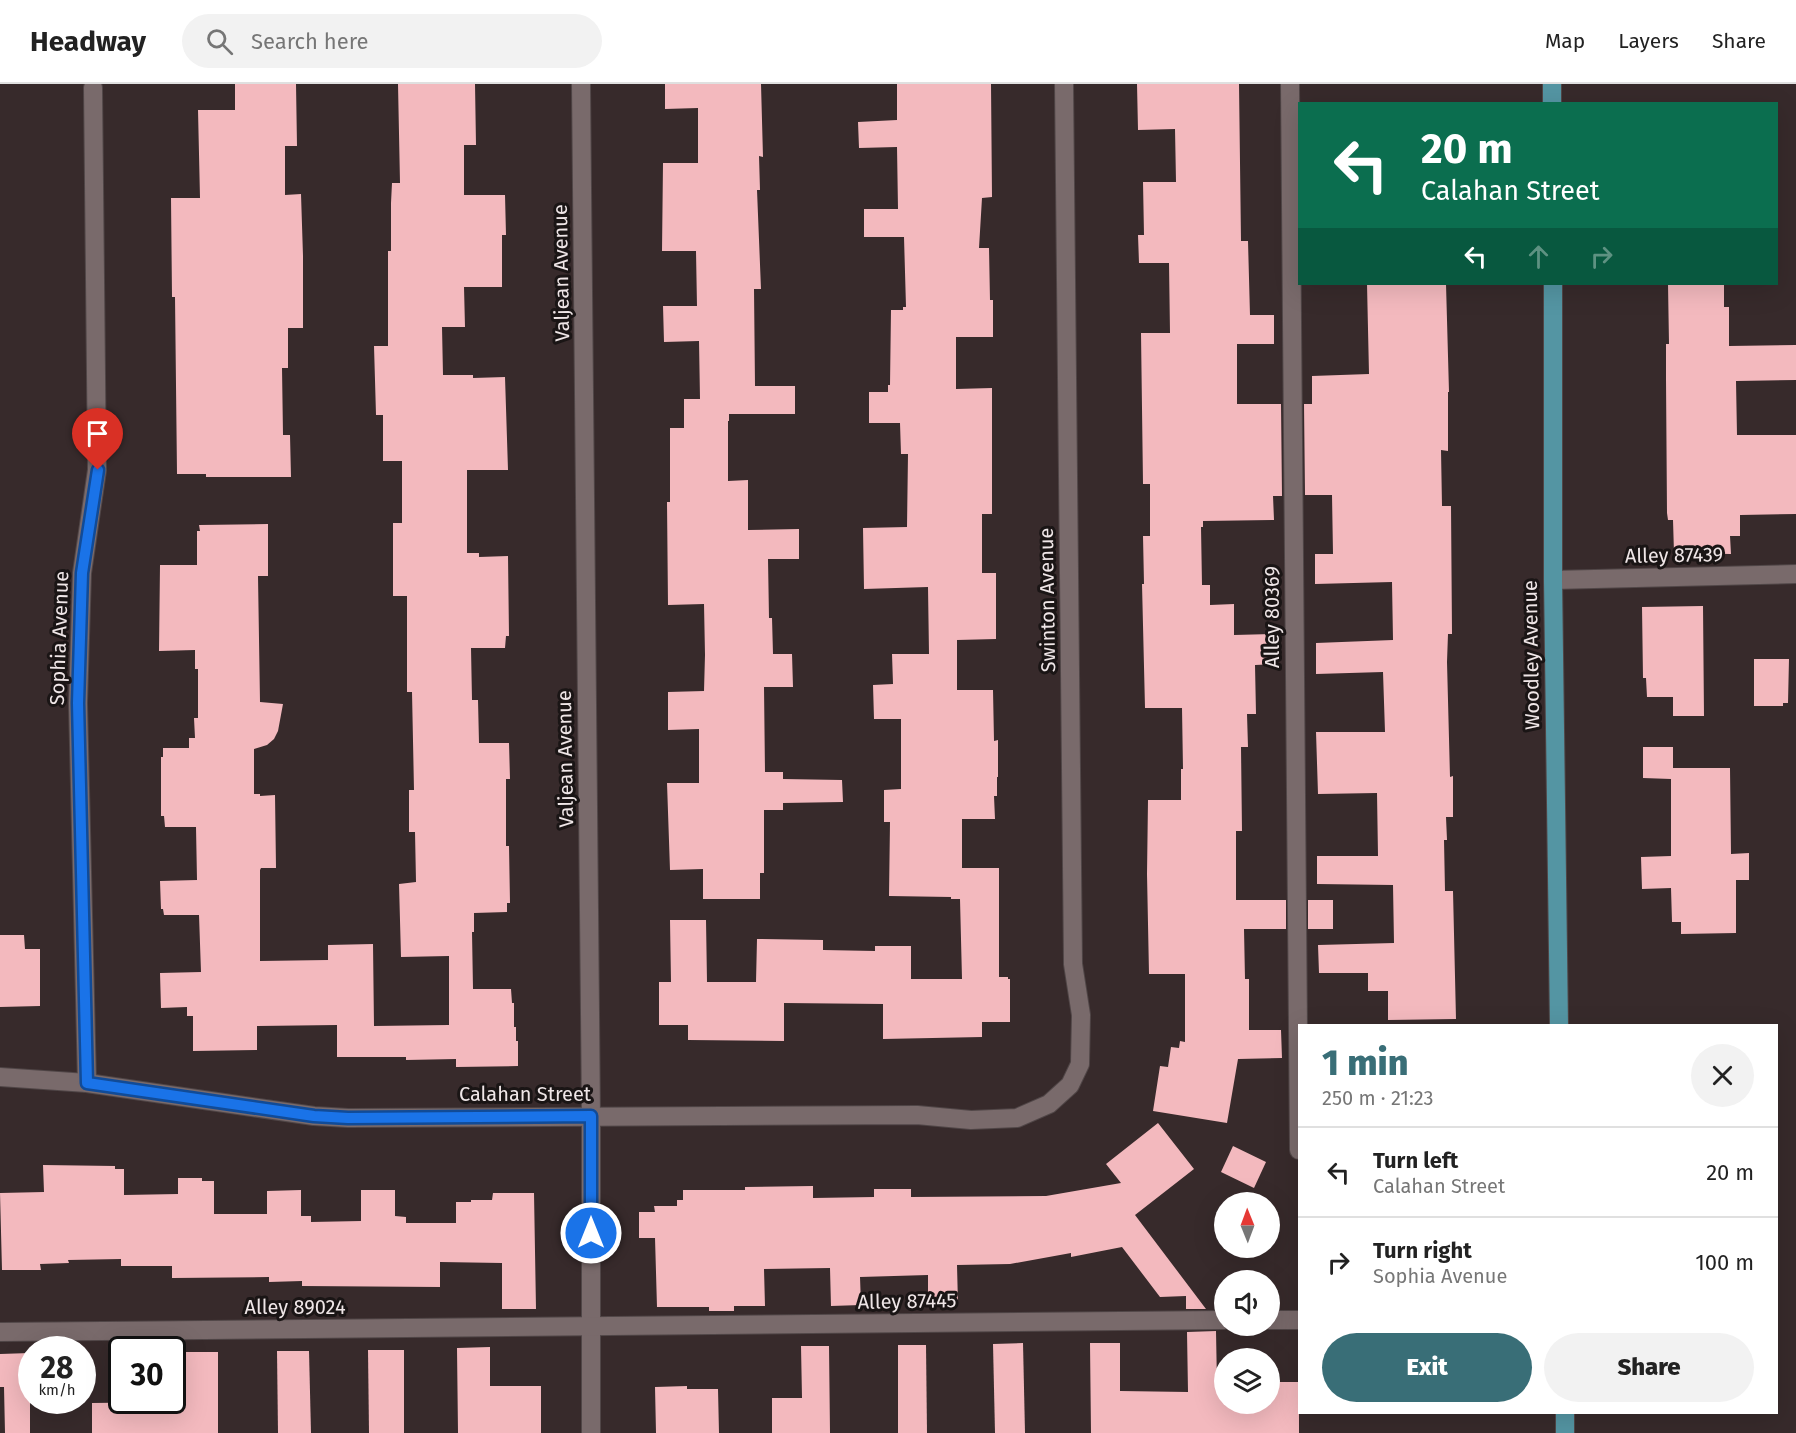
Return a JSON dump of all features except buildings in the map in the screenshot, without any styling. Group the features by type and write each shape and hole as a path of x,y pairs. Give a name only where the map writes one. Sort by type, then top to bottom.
{"main road":[{"path":"1552,84 1552,102"},
{"name":"Woodley Avenue","path":"1553,285 1553,580 1559,1024"},
{"path":"1565,1414 1565,1433"}],"street":[{"name":"Valjean Avenue","path":"581,84 591,1116 591,1433"},
{"name":"Swinton Avenue","path":"1049,1104 1070,1085 1080,1065 1081,1015 1073,964 1064,84"},
{"name":"Alley 80369","path":"1290,84 1298,1032"},
{"name":"Sophia Avenue","path":"87,1083 78,703 82,573 98,470 93,88"},
{"name":"Alley 87439","path":"1553,580 1796,574"},
{"name":"Calahan Street","path":"0,1077 87,1083 314,1116 360,1118 916,1115 971,1120 1017,1118 1049,1104"},
{"name":"Alley 87445","path":"590,1327 1214,1320"},
{"path":"1280,1320 1298,1320"},
{"name":"Alley 89024","path":"0,1332 590,1327"}],"route":[{"path":"98,470 82,573 78,703 87,1083 314,1116 348,1118 591,1116 591,1233"}]}
